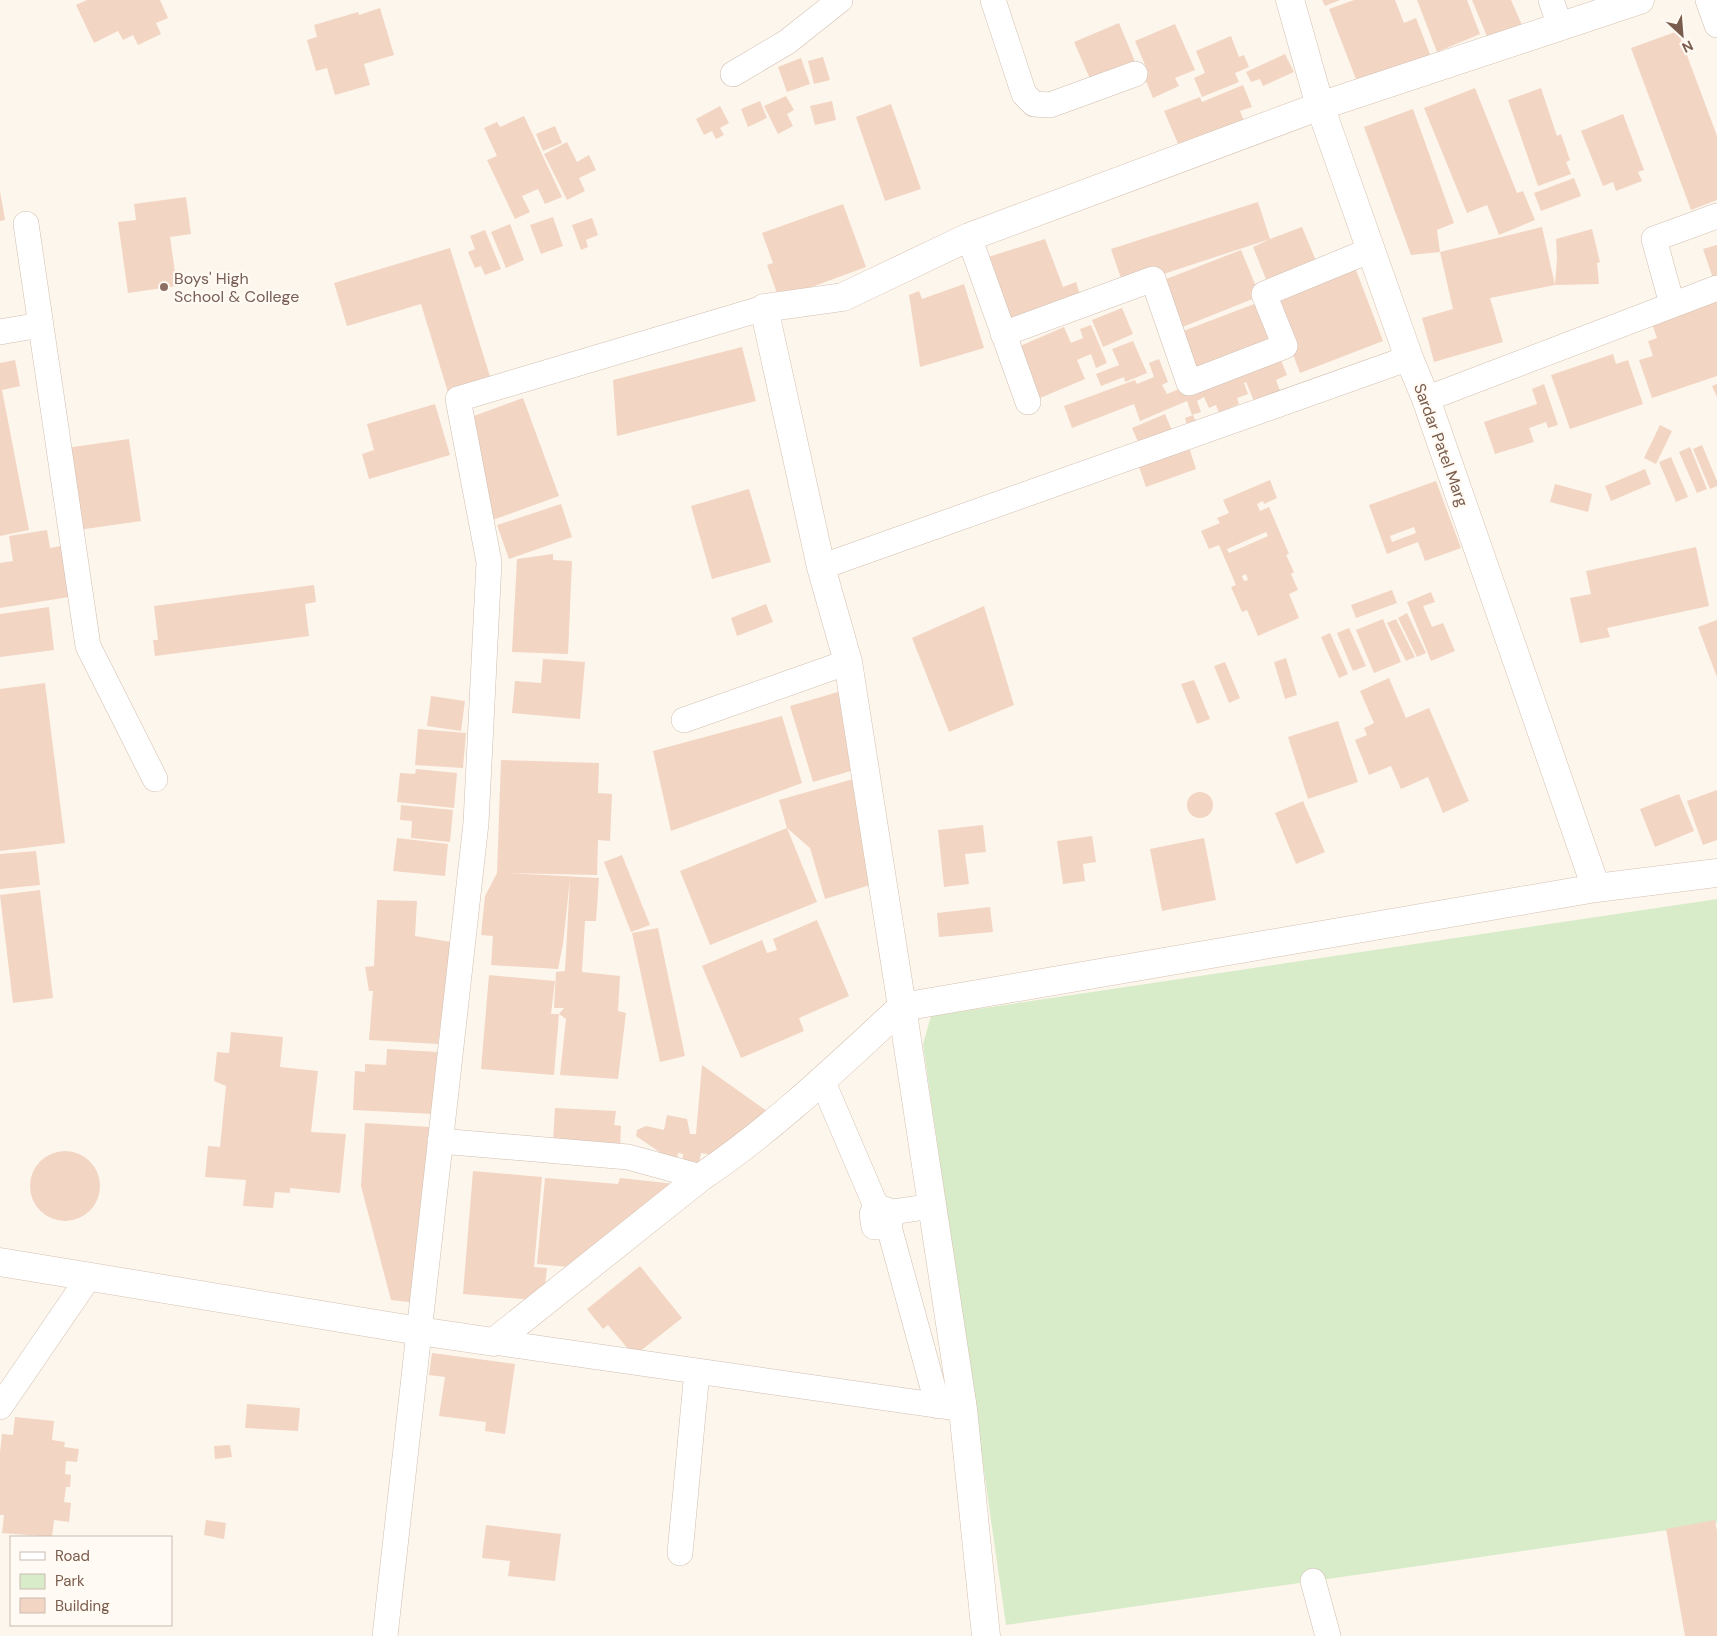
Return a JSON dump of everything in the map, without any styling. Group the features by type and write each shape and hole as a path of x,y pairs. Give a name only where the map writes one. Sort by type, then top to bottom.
{"street":[{"path":"733,74 787,42 840,0"},
{"path":"993,0 1024,94 1034,104 1050,105 1135,74"},
{"name":"Sardar Patel Marg","path":"1290,0 1320,106 1409,358 1426,398 1596,888"},
{"path":"1551,0 1560,26"},
{"path":"385,1636 476,823 489,562 458,399 764,308 843,297 969,237 1320,106 1640,0"},
{"path":"1708,0 1717,25"},
{"path":"1672,304 1654,239 1717,216"},
{"path":"26,224 88,646 155,779"},
{"path":"969,237 1028,402"},
{"path":"1003,334 1153,279 1189,383 1285,346 1264,294 1371,250"},
{"path":"1426,398 1717,288"},
{"path":"764,308 821,567 848,662 933,1206 950,1407 986,1636"},
{"path":"0,332 40,325"},
{"path":"821,567 1409,358"},
{"path":"684,720 848,662"},
{"path":"494,1342 701,1177 737,1153 822,1080 902,1007 1596,888 1717,873"},
{"path":"822,1080 885,1215 950,1407"},
{"path":"440,1141 628,1157 701,1177"},
{"path":"885,1215 933,1206"},
{"path":"0,1262 419,1331 950,1407"},
{"path":"0,1407 89,1277"},
{"path":"680,1553 697,1371"},
{"path":"1313,1581 1328,1636"}],"green space":[{"path":"1717,899 1717,1523 1006,1625 923,1044 931,1016"}],"building":[{"path":"87,0 160,0 168,18 156,23 161,34 138,45 133,35 123,40 118,31 94,43 76,5"},
{"path":"1322,0 1340,0 1325,6"},
{"path":"1354,0 1395,0 1404,23 1416,18 1431,57 1359,87 1329,9"},
{"path":"1417,0 1467,0 1480,34 1437,52"},
{"path":"1472,0 1511,0 1522,25 1488,39"},
{"path":"380,8 394,55 364,64 370,85 335,95 327,68 316,71 307,40 317,37 314,25 358,12 359,15"},
{"path":"1119,23 1141,76 1097,95 1074,42"},
{"path":"1175,24 1195,70 1175,78 1179,86 1153,98 1143,74 1148,72 1135,41"},
{"path":"1678,31 1717,136 1717,200 1691,210 1631,48"},
{"path":"1231,36 1239,57 1244,55 1249,67 1235,73 1239,82 1202,97 1194,78 1205,73 1196,51"},
{"path":"1285,54 1294,72 1263,86 1260,79 1251,82 1246,72"},
{"path":"823,57 830,80 814,84 808,61"},
{"path":"801,58 810,84 787,92 778,67"},
{"path":"1243,85 1252,107 1240,111 1247,128 1182,153 1164,111 1200,97 1202,102"},
{"path":"1475,88 1517,193 1523,191 1535,220 1499,235 1487,205 1467,213 1424,108"},
{"path":"1541,88 1557,136 1561,134 1570,160 1566,162 1571,174 1538,186 1508,100"},
{"path":"786,96 794,110 787,114 793,126 778,134 764,106"},
{"path":"760,101 767,118 748,127 741,109"},
{"path":"832,101 836,120 815,125 810,106"},
{"path":"891,104 921,189 885,201 856,117"},
{"path":"720,106 729,123 720,128 724,135 716,139 712,131 704,135 696,119"},
{"path":"1413,109 1454,223 1437,230 1440,252 1411,255 1364,127"},
{"path":"1623,114 1644,170 1638,172 1642,181 1616,191 1613,182 1603,186 1581,131"},
{"path":"524,116 562,197 545,204 538,189 522,196 530,212 515,219 487,160 497,156 484,128 497,122 500,127"},
{"path":"555,126 562,143 543,151 536,134"},
{"path":"567,142 577,162 589,155 596,170 579,178 585,191 567,200 544,154"},
{"path":"1574,178 1581,196 1541,211 1534,193"},
{"path":"0,191 5,220 0,221"},
{"path":"186,197 191,234 170,237 177,286 128,293 118,222 136,220 134,204"},
{"path":"1258,202 1270,239 1124,287 1111,249"},
{"path":"843,204 866,267 779,299 767,265 773,263 762,233"},
{"path":"553,217 563,246 541,254 530,225"},
{"path":"592,218 598,235 586,240 588,247 581,250 572,225"},
{"path":"510,224 524,260 506,268 491,232"},
{"path":"1302,227 1319,268 1270,289 1253,247"},
{"path":"1542,227 1555,285 1490,298 1503,342 1434,362 1422,318 1453,309 1440,252"},
{"path":"1592,229 1600,262 1597,263 1599,284 1555,285 1556,239"},
{"path":"485,230 501,269 485,275 481,266 475,268 468,252 475,249 470,236"},
{"path":"1045,239 1063,287 1076,282 1081,298 1008,324 985,258"},
{"path":"1717,245 1717,277 1713,278 1703,249"},
{"path":"450,248 493,386 450,399 421,304 347,326 334,283"},
{"path":"1241,250 1260,296 1180,328 1161,281"},
{"path":"1353,262 1383,341 1300,373 1270,294"},
{"path":"964,284 984,348 920,367 909,295 919,291 922,299"},
{"path":"1717,298 1717,376 1652,398 1639,360 1653,356 1648,341 1657,338 1651,321"},
{"path":"1262,301 1279,344 1194,376 1178,333"},
{"path":"1122,308 1133,334 1103,347 1092,320"},
{"path":"1091,325 1107,363 1096,368 1091,354 1077,360 1085,379 1026,404 1004,353 1064,327 1071,343 1083,338 1080,329"},
{"path":"1133,341 1147,373 1125,382 1124,377 1101,386 1096,374 1119,365 1112,349"},
{"path":"742,347 756,401 617,436 613,380"},
{"path":"1277,350 1287,375 1276,380 1280,391 1254,401 1246,382 1244,383 1248,394 1237,398 1239,404 1219,413 1216,405 1209,408 1204,397 1197,401 1201,412 1192,415 1187,401 1140,421 1134,404 1072,428 1064,406 1135,380 1137,384 1154,377 1149,363 1159,359 1168,382 1162,385 1167,394"},
{"path":"1613,354 1616,364 1628,360 1643,404 1570,429 1551,375"},
{"path":"15,360 20,386 2,390 29,530 0,536 0,363"},
{"path":"1544,384 1558,425 1548,428 1546,422 1529,428 1534,442 1495,454 1484,422 1537,404 1532,389"},
{"path":"1717,384 1717,397 1712,386"},
{"path":"523,398 559,496 490,521 463,420"},
{"path":"435,404 450,455 369,479 362,454 374,450 367,424"},
{"path":"1165,414 1174,435 1141,449 1132,428"},
{"path":"1193,415 1196,421 1187,425 1185,418"},
{"path":"1660,425 1672,431 1656,464 1644,458"},
{"path":"129,439 141,521 78,530 66,448"},
{"path":"1188,444 1196,469 1146,487 1137,461"},
{"path":"1702,445 1717,481 1717,486 1710,489 1693,449"},
{"path":"1690,447 1707,489 1697,493 1679,452"},
{"path":"1671,457 1688,497 1676,502 1659,462"},
{"path":"1645,469 1651,484 1611,501 1605,486"},
{"path":"1270,480 1277,498 1264,504 1263,501 1257,504 1260,511 1269,507 1289,554 1286,555 1294,572 1291,574 1298,590 1289,594 1299,618 1258,636 1247,610 1242,612 1231,587 1236,585 1219,545 1209,549 1201,531 1220,523 1217,518 1229,513 1223,500","holes":["1266,532 1268,536 1229,553 1227,549","1246,574 1248,580 1244,581 1242,576"]},
{"path":"1436,481 1461,548 1425,561 1418,542 1387,554 1369,505","holes":["1414,527 1416,533 1392,542 1390,536"]},
{"path":"1555,484 1592,494 1588,512 1550,502"},
{"path":"749,489 771,562 712,579 691,506"},
{"path":"561,504 572,537 509,559 497,525"},
{"path":"47,530 50,548 61,546 69,597 0,608 0,563 13,561 9,536"},
{"path":"1696,547 1709,606 1607,628 1610,637 1580,643 1570,598 1591,594 1586,571"},
{"path":"553,554 553,560 572,561 568,654 512,652 517,559"},
{"path":"314,585 316,602 305,604 309,636 155,656 153,640 158,640 154,606"},
{"path":"1392,590 1397,603 1356,618 1351,605"},
{"path":"1431,592 1435,602 1423,606 1432,627 1443,623 1455,651 1431,661 1407,602"},
{"path":"766,604 773,622 737,636 731,618"},
{"path":"984,606 1014,705 949,732 912,638"},
{"path":"49,607 54,650 0,657 0,614"},
{"path":"1407,613 1426,653 1417,657 1398,618"},
{"path":"1383,619 1401,662 1374,673 1356,630"},
{"path":"1396,619 1415,657 1406,661 1387,623"},
{"path":"1717,620 1717,677 1698,627"},
{"path":"1349,628 1366,666 1353,671 1337,633"},
{"path":"1330,633 1348,674 1339,678 1321,637"},
{"path":"1286,658 1297,695 1285,699 1274,662"},
{"path":"543,659 585,662 580,719 512,713 515,681 541,683"},
{"path":"1225,662 1240,698 1229,703 1214,666"},
{"path":"1389,678 1406,718 1429,708 1469,801 1443,813 1428,777 1401,789 1391,766 1369,775 1355,740 1367,735 1364,728 1374,723 1360,691"},
{"path":"1194,680 1210,719 1197,724 1181,684"},
{"path":"45,683 65,843 0,851 0,689"},
{"path":"838,692 861,768 813,782 790,706"},
{"path":"431,696 465,701 461,731 427,726"},
{"path":"782,716 802,783 671,831 653,751"},
{"path":"1338,721 1358,782 1308,799 1288,737"},
{"path":"418,729 466,733 463,768 415,765"},
{"path":"501,760 599,763 598,793 612,794 610,841 598,840 597,875 506,873 599,878 596,921 585,921 582,972 620,976 618,1011 626,1013 618,1079 560,1075 566,1019 559,1014 564,1008 554,1008 556,972 565,971 570,879 563,944 558,969 491,965 493,936 481,935 485,896 497,873"},
{"path":"416,769 457,773 454,808 397,802 400,773 415,774"},
{"path":"857,778 873,884 825,899 810,848 787,828 779,800"},
{"path":"1717,790 1717,840 1703,845 1687,801"},
{"path":"1200,792 1209,796 1213,805 1209,814 1200,818 1191,814 1187,805 1191,796"},
{"path":"1679,794 1694,831 1655,847 1640,809"},
{"path":"1303,801 1325,852 1296,864 1275,813"},
{"path":"401,805 453,810 450,842 411,838 412,821 400,820"},
{"path":"983,825 986,852 965,854 969,884 944,887 938,830"},
{"path":"787,828 817,902 710,945 680,871"},
{"path":"1092,836 1096,862 1083,864 1085,881 1063,884 1057,841"},
{"path":"397,838 448,844 445,876 393,871"},
{"path":"1204,838 1216,900 1162,911 1150,849"},
{"path":"36,851 40,885 0,889 0,854"},
{"path":"622,855 650,925 631,932 604,862"},
{"path":"40,890 53,998 13,1003 0,895"},
{"path":"377,900 417,901 415,936 451,942 438,1044 369,1040 373,991 369,991 365,967 374,966"},
{"path":"990,907 993,932 939,937 937,913"},
{"path":"817,920 849,996 799,1018 804,1031 741,1058 702,966 762,940 767,953 777,950 773,939"},
{"path":"658,928 685,1056 660,1062 632,933"},
{"path":"489,975 555,981 551,1014 559,1014 554,1075 481,1069"},
{"path":"231,1032 283,1037 280,1067 318,1071 311,1132 346,1134 340,1193 290,1188 290,1193 275,1192 273,1208 243,1206 246,1180 205,1177 208,1146 220,1147 226,1086 214,1081 217,1052 229,1053"},
{"path":"387,1049 438,1052 435,1114 353,1110 355,1071 365,1072 365,1064 386,1065"},
{"path":"702,1065 767,1111 737,1153 724,1143 715,1155 701,1153 698,1170 682,1168 683,1154 678,1153 676,1165 660,1163 661,1153 636,1136 637,1130 646,1126 664,1130 667,1115 687,1119 690,1134 696,1134"},
{"path":"555,1108 616,1111 614,1125 621,1126 620,1147 553,1143"},
{"path":"365,1123 431,1127 427,1191 422,1190 418,1303 391,1300 361,1186"},
{"path":"65,1151 84,1157 94,1167 100,1186 94,1205 84,1215 65,1221 46,1215 36,1205 30,1186 36,1167 46,1157"},
{"path":"473,1171 542,1177 534,1267 547,1268 544,1293 534,1300 463,1294"},
{"path":"545,1178 618,1184 620,1178 675,1184 569,1267 537,1264"},
{"path":"640,1266 682,1318 634,1356 608,1325 603,1329 587,1309"},
{"path":"432,1353 515,1364 505,1434 485,1431 486,1422 439,1416 445,1377 429,1375"},
{"path":"247,1404 300,1408 298,1431 245,1428"},
{"path":"15,1417 54,1421 52,1440 65,1442 64,1447 79,1449 77,1462 66,1461 65,1474 71,1475 70,1487 66,1487 64,1502 71,1503 69,1522 54,1520 52,1536 2,1533 4,1515 0,1515 0,1453 2,1434 13,1435"},
{"path":"230,1445 232,1457 215,1459 214,1446"},
{"path":"206,1520 226,1523 224,1539 204,1535"},
{"path":"1715,1520 1717,1531 1717,1636 1685,1636 1666,1529"},
{"path":"486,1525 561,1534 555,1581 508,1576 510,1561 482,1558"}],"place":[{"name":"Boys' High School & College","path":"164,287"}]}
